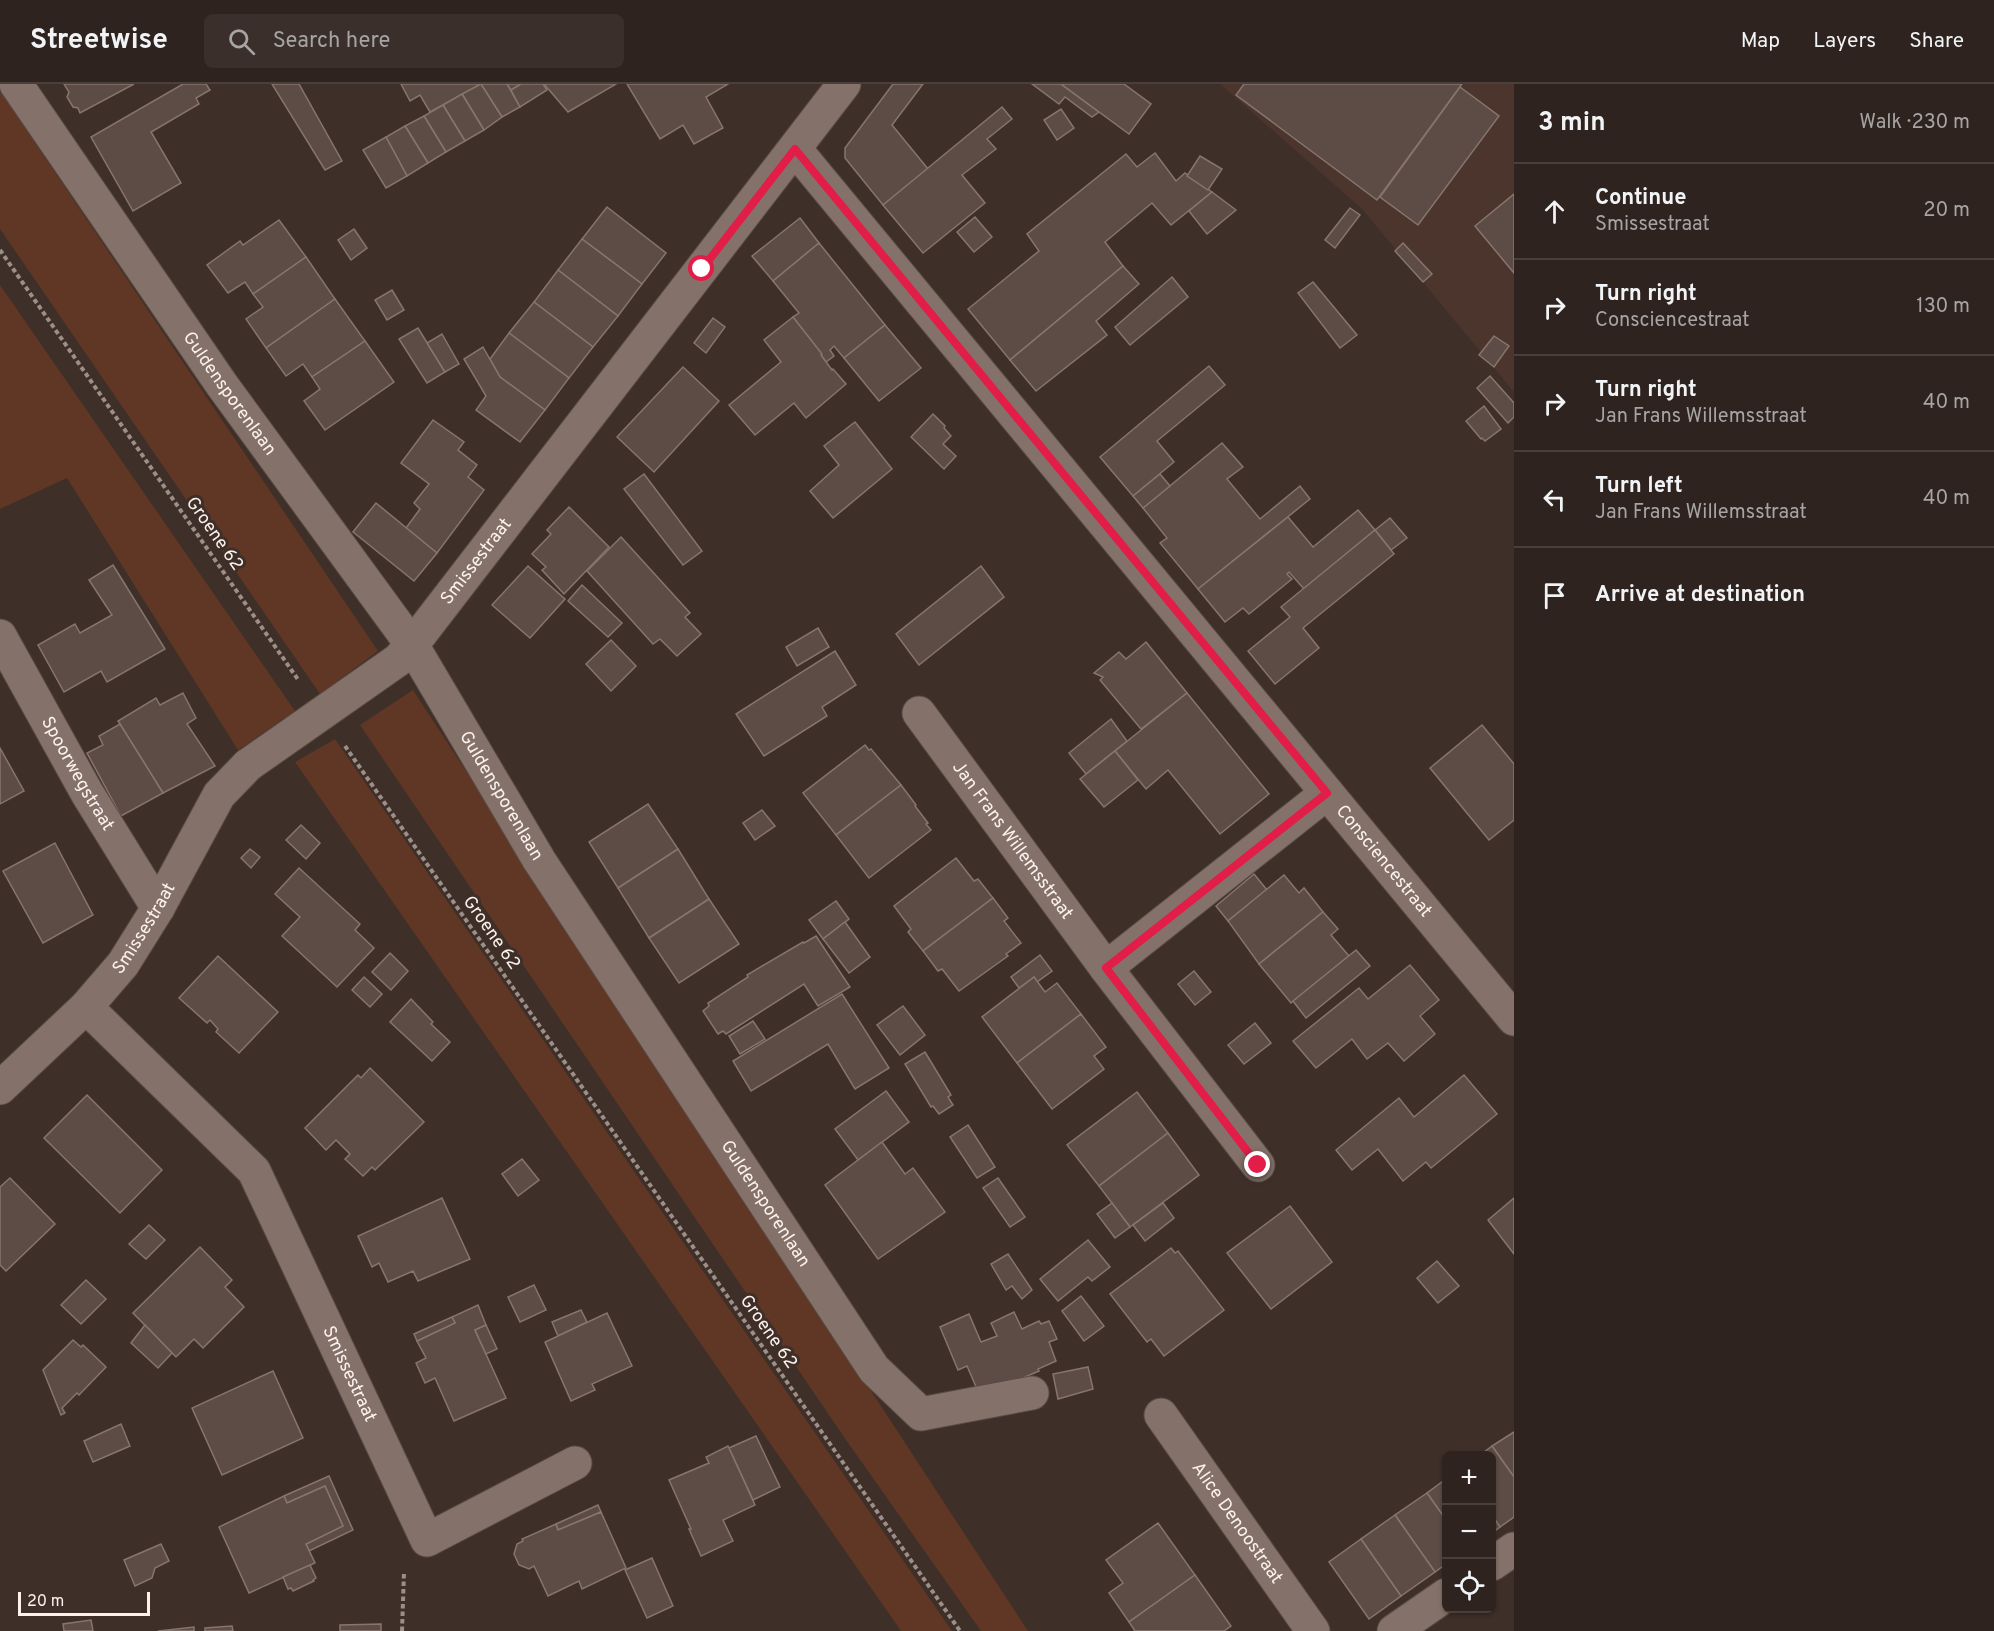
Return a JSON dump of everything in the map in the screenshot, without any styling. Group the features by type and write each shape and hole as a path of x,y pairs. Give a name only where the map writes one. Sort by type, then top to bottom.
{"street":[{"name":"Guldensporenlaan","path":"16,84 405,653 874,1368 921,1414 1032,1393"},
{"name":"Smissestraat","path":"0,1088 86,1007 123,964 158,908 219,795 248,765 405,653 844,84"},
{"name":"Consciencestraat","path":"795,149 1514,1020"},
{"name":"Spoorwegstraat","path":"0,636 87,793 158,908"},
{"name":"Jan Frans Willemsstraat","path":"919,712 1106,968 1258,1165"},
{"path":"1106,968 1327,793"},
{"name":"Smissestraat","path":"86,1007 254,1171 427,1540 575,1463"},
{"name":"Alice Denoostraat","path":"1161,1414 1313,1631"},
{"path":"1496,1561 1514,1549"},
{"path":"1394,1631 1442,1598"}],"path":[{"name":"Groene 62","path":"0,250 303,686"},
{"name":"Groene 62","path":"343,744 960,1631"}],"shaded area":[{"path":"1220,84 1514,84 1514,392 1362,209"},
{"path":"0,91 378,651 320,694 0,229"},
{"path":"0,285 295,711 238,750 67,478 0,509"},
{"path":"413,690 1028,1631 981,1631 846,1440 360,725"},
{"path":"335,739 952,1631 901,1631 295,762"}],"building":[{"path":"64,84 134,84 80,113 67,97 69,92"},
{"path":"183,84 206,84 210,90 196,98 199,104 151,132 181,183 133,211 91,137"},
{"path":"272,84 299,84 342,161 325,170"},
{"path":"401,84 481,84 430,112 420,95 410,101"},
{"path":"481,84 507,84 520,107 502,117"},
{"path":"481,84 502,117 484,130 462,94"},
{"path":"507,84 521,84 511,90"},
{"path":"521,84 543,84 547,90 520,107 511,90"},
{"path":"544,84 616,84 568,112"},
{"path":"627,84 728,84 706,97 723,128 694,144 683,125 660,139"},
{"path":"893,84 923,84 892,125 928,169 883,205 845,158 845,148"},
{"path":"1032,84 1061,84 1099,112 1092,117 1065,97 1059,104"},
{"path":"1061,84 1124,84 1151,104 1129,134"},
{"path":"1244,84 1462,84 1377,200 1236,95"},
{"path":"1460,87 1499,116 1418,225 1380,197"},
{"path":"462,94 484,130 465,141 443,105"},
{"path":"443,105 465,141 446,152 424,116"},
{"path":"1002,107 1012,119 987,139 996,149 962,175 985,203 923,253 883,205"},
{"path":"1061,109 1074,128 1057,140 1044,120"},
{"path":"424,116 446,152 428,163 405,126"},
{"path":"405,126 428,163 407,176 386,137"},
{"path":"386,137 407,176 386,188 363,150"},
{"path":"1155,153 1176,181 1185,173 1212,192 1171,225 1152,203 1105,242 1123,266 1010,360 968,309 1039,251 1027,234 1126,154 1137,167"},
{"path":"1200,156 1222,169 1208,190 1187,176"},
{"path":"1212,192 1236,210 1207,234 1189,211"},
{"path":"1514,194 1514,273 1475,226"},
{"path":"607,207 666,253 642,284 582,239"},
{"path":"1350,208 1360,215 1335,248 1325,240"},
{"path":"975,217 992,237 974,252 957,232"},
{"path":"800,218 819,243 773,281 752,256"},
{"path":"279,220 306,257 253,294 245,282 228,293 207,265 240,241 243,245"},
{"path":"354,229 367,248 351,260 338,240"},
{"path":"582,239 642,284 618,316 558,270"},
{"path":"819,243 885,325 844,358 834,346 830,350 834,356 826,362 793,317 799,313 773,281"},
{"path":"1403,243 1432,274 1423,282 1395,251"},
{"path":"306,257 335,299 266,348 246,319 263,307 253,294"},
{"path":"1123,266 1139,284 1096,321 1107,335 1036,391 1010,360"},
{"path":"558,270 618,316 593,347 534,302"},
{"path":"1172,277 1188,297 1130,345 1115,327"},
{"path":"1313,282 1357,335 1340,348 1298,293"},
{"path":"392,290 404,310 387,320 375,300"},
{"path":"335,299 365,341 312,377 303,364 286,376 266,348"},
{"path":"534,302 593,347 569,378 509,333"},
{"path":"793,317 832,370 846,384 806,418 794,403 755,435 729,405 781,362 764,340"},
{"path":"713,318 725,327 706,353 694,343"},
{"path":"885,325 921,368 879,401 844,358"},
{"path":"418,328 445,372 427,383 399,339"},
{"path":"509,333 569,378 545,410 500,377 490,359"},
{"path":"442,334 459,364 445,372 427,343"},
{"path":"1494,336 1509,346 1494,367 1479,355"},
{"path":"365,341 394,382 325,430 304,401 320,389 312,377"},
{"path":"483,347 500,377 545,410 520,442 476,410 486,396 464,359"},
{"path":"1209,366 1225,385 1157,441 1174,462 1133,496 1100,457"},
{"path":"683,367 719,401 654,472 617,437"},
{"path":"1490,376 1514,403 1514,417 1508,423 1477,388"},
{"path":"1484,406 1501,429 1485,441 1466,421"},
{"path":"933,414 951,436 943,444 956,456 944,469 911,437"},
{"path":"433,420 464,442 458,450 477,465 468,477 484,490 437,553 406,528 420,509 414,503 429,484 401,463"},
{"path":"855,422 892,469 833,518 810,491 839,465 824,446"},
{"path":"1222,443 1243,467 1227,479 1260,519 1300,486 1310,499 1198,589 1160,543 1167,538 1143,508"},
{"path":"644,474 702,551 683,565 624,489"},
{"path":"1160,474 1170,486 1143,508 1133,496"},
{"path":"376,503 437,553 414,581 353,532"},
{"path":"569,507 609,547 564,594 542,570 546,567 532,554 551,534 547,530"},
{"path":"1358,510 1375,530 1304,589 1289,572 1287,574 1292,579 1249,614 1243,608 1225,622 1198,589 1288,517 1313,547"},
{"path":"1390,518 1407,538 1391,550 1375,530"},
{"path":"1375,530 1394,554 1303,628 1319,648 1275,684 1248,651 1290,617 1281,607"},
{"path":"621,537 690,613 685,617 701,634 677,656 660,639 653,644 587,571"},
{"path":"113,565 165,649 107,682 101,671 64,692 38,645 75,624 80,633 112,615 89,580"},
{"path":"528,566 565,599 530,638 492,605"},
{"path":"981,566 1004,597 919,665 896,634"},
{"path":"582,585 622,623 608,637 568,601"},
{"path":"818,628 829,647 797,666 786,647"},
{"path":"611,640 636,666 611,691 586,664"},
{"path":"1146,642 1187,693 1141,729 1100,680 1103,677 1094,673 1119,652 1126,659"},
{"path":"835,651 856,685 822,707 827,716 764,756 736,714"},
{"path":"183,693 196,718 187,724 215,766 163,793 118,721 156,698 160,705"},
{"path":"1187,693 1269,794 1220,834 1168,770 1146,789 1115,751"},
{"path":"1111,719 1127,741 1086,774 1069,753"},
{"path":"120,724 163,793 121,816 87,753 103,745 99,736"},
{"path":"1482,725 1514,764 1514,820 1489,840 1430,768"},
{"path":"865,745 901,785 836,835 803,793"},
{"path":"0,748 24,791 0,804"},
{"path":"1115,751 1138,780 1104,807 1080,779"},
{"path":"901,785 931,830 869,878 836,835"},
{"path":"648,804 678,849 618,888 589,842"},
{"path":"762,810 775,826 755,840 743,823"},
{"path":"301,825 320,843 306,859 286,840"},
{"path":"55,843 93,915 43,943 3,871"},
{"path":"250,849 260,857 251,868 241,858"},
{"path":"678,849 709,899 649,938 618,888"},
{"path":"956,858 974,881 978,879 993,898 923,951 908,932 911,929 894,906"},
{"path":"299,868 360,924 355,930 374,948 337,987 282,936 300,917 275,894"},
{"path":"1254,874 1267,890 1228,921 1216,906"},
{"path":"1284,875 1299,893 1304,888 1323,912 1259,964 1228,921"},
{"path":"993,898 1008,918 1004,921 1021,943 1006,954 1008,956 959,991 942,969 938,971 923,951"},
{"path":"709,899 739,944 679,983 649,938"},
{"path":"836,901 849,919 823,939 809,920"},
{"path":"1323,912 1338,929 1331,935 1349,956 1291,1003 1259,964"},
{"path":"845,922 870,957 849,973 823,939"},
{"path":"816,936 850,987 818,1006 804,984 726,1034 723,1031 718,1034 703,1011 709,1006 708,1003 748,977 747,975"},
{"path":"1356,950 1370,966 1306,1018 1293,1001"},
{"path":"390,953 408,971 391,990 372,972"},
{"path":"1040,955 1052,971 1037,982 1034,977 1019,988 1011,977"},
{"path":"218,956 278,1012 239,1053 216,1032 218,1029 210,1020 207,1023 179,998"},
{"path":"1410,965 1439,1000 1420,1016 1435,1034 1404,1061 1388,1043 1367,1059 1352,1039 1316,1068 1293,1041 1359,988 1368,999"},
{"path":"1194,971 1211,992 1195,1005 1178,984"},
{"path":"364,977 382,994 370,1007 352,990"},
{"path":"1034,977 1045,992 1057,983 1081,1014 1017,1063 982,1017"},
{"path":"842,994 889,1068 855,1089 828,1044 751,1091 733,1061"},
{"path":"411,999 433,1022 431,1024 450,1042 432,1061 390,1022"},
{"path":"903,1006 925,1035 900,1055 877,1025"},
{"path":"1081,1014 1106,1047 1094,1056 1104,1069 1052,1109 1017,1063"},
{"path":"753,1021 765,1039 740,1054 729,1036"},
{"path":"1255,1023 1271,1043 1244,1064 1228,1045"},
{"path":"925,1052 951,1095 948,1097 953,1105 939,1114 933,1106 931,1107 905,1064"},
{"path":"370,1068 424,1122 375,1170 372,1167 363,1176 345,1159 350,1154 336,1140 326,1150 305,1128 358,1075 361,1078"},
{"path":"1464,1075 1497,1114 1431,1168 1426,1162 1403,1181 1378,1149 1352,1170 1336,1150 1399,1098 1414,1117"},
{"path":"886,1091 909,1122 858,1160 835,1129"},
{"path":"1137,1092 1168,1133 1099,1186 1067,1145"},
{"path":"87,1095 162,1170 120,1213 44,1138"},
{"path":"968,1125 995,1167 977,1178 950,1137"},
{"path":"1168,1133 1199,1175 1130,1227 1099,1186"},
{"path":"882,1142 905,1174 913,1168 945,1212 878,1259 825,1185"},
{"path":"522,1159 539,1180 518,1196 502,1174"},
{"path":"10,1178 55,1224 6,1271 0,1265 0,1187"},
{"path":"998,1178 1025,1217 1010,1227 983,1188"},
{"path":"442,1198 470,1259 418,1281 413,1271 388,1282 379,1263 372,1267 358,1236"},
{"path":"1514,1198 1514,1254 1488,1220"},
{"path":"1112,1203 1130,1227 1115,1238 1097,1214"},
{"path":"1163,1203 1174,1218 1145,1241 1133,1225"},
{"path":"1290,1206 1332,1262 1271,1309 1227,1253"},
{"path":"149,1225 165,1240 146,1259 129,1244"},
{"path":"1088,1240 1110,1267 1092,1281 1088,1277 1058,1301 1040,1279"},
{"path":"200,1247 232,1280 225,1287 244,1307 203,1348 194,1339 176,1357 133,1313"},
{"path":"1171,1248 1175,1253 1178,1251 1224,1310 1164,1356 1151,1339 1147,1342 1110,1294"},
{"path":"1008,1254 1032,1290 1022,1299 1012,1286 1006,1290 991,1264"},
{"path":"1437,1261 1459,1286 1438,1303 1417,1278"},
{"path":"86,1280 106,1299 81,1324 61,1305"},
{"path":"534,1285 546,1310 520,1322 508,1297"},
{"path":"1081,1296 1104,1326 1084,1341 1062,1311"},
{"path":"478,1305 486,1325 475,1330 506,1398 454,1421 435,1378 425,1383 416,1363 426,1358 417,1341 455,1323 452,1317"},
{"path":"581,1310 587,1322 558,1336 552,1322"},
{"path":"1014,1312 1022,1329 1039,1321 1041,1324 1049,1321 1057,1339 1049,1342 1056,1361 1038,1369 1039,1371 980,1396 967,1366 958,1370 940,1327 969,1314 981,1342 997,1336 991,1323"},
{"path":"607,1313 632,1366 592,1384 595,1390 571,1401 545,1342"},
{"path":"452,1317 455,1323 417,1341 414,1334"},
{"path":"145,1325 172,1353 158,1368 131,1343"},
{"path":"486,1325 497,1349 486,1354 475,1330"},
{"path":"73,1340 81,1347 83,1345 106,1367 79,1395 77,1393 62,1408 65,1413 61,1415 43,1370"},
{"path":"1088,1367 1093,1389 1058,1399 1053,1374"},
{"path":"273,1371 303,1438 222,1475 192,1408"},
{"path":"121,1424 130,1446 93,1462 84,1441"},
{"path":"1514,1432 1514,1477 1496,1451 1492,1446"},
{"path":"756,1436 780,1487 753,1500 729,1448"},
{"path":"728,1446 755,1505 723,1520 733,1541 701,1556 669,1480 709,1463 706,1457"},
{"path":"1492,1446 1496,1451 1486,1451"},
{"path":"1496,1452 1514,1477 1514,1517 1500,1527 1496,1521"},
{"path":"329,1476 353,1530 309,1551 306,1544 343,1526 325,1486 287,1503 284,1496"},
{"path":"1442,1482 1442,1514 1427,1493"},
{"path":"325,1486 343,1526 306,1544 315,1563 249,1593 219,1527 284,1496 287,1503"},
{"path":"1427,1493 1442,1514 1442,1567 1435,1572 1395,1515"},
{"path":"598,1505 601,1512 558,1530 556,1524"},
{"path":"601,1512 626,1568 582,1589 579,1581 548,1596 534,1566 529,1569 519,1565 514,1554 517,1544 523,1541 522,1539 556,1524 558,1530"},
{"path":"1395,1515 1435,1572 1401,1596 1361,1539"},
{"path":"1158,1523 1195,1575 1129,1622 1109,1593 1123,1583 1106,1560"},
{"path":"1361,1539 1401,1596 1369,1619 1329,1562"},
{"path":"161,1544 169,1561 155,1568 152,1578 135,1586 124,1560"},
{"path":"652,1558 673,1606 647,1618 625,1570"},
{"path":"310,1565 316,1578 314,1581 293,1591 291,1588 288,1589 283,1577"},
{"path":"1195,1575 1231,1626 1224,1631 1135,1631 1129,1622"},
{"path":"91,1620 93,1631 64,1631 63,1624"},
{"path":"381,1624 381,1631 340,1631 340,1625"},
{"path":"232,1626 233,1631 205,1631 205,1628"},
{"path":"194,1627 194,1631 158,1631"}],"route":[{"path":"702,269 795,149 1327,793 1106,968 1258,1165"}]}
